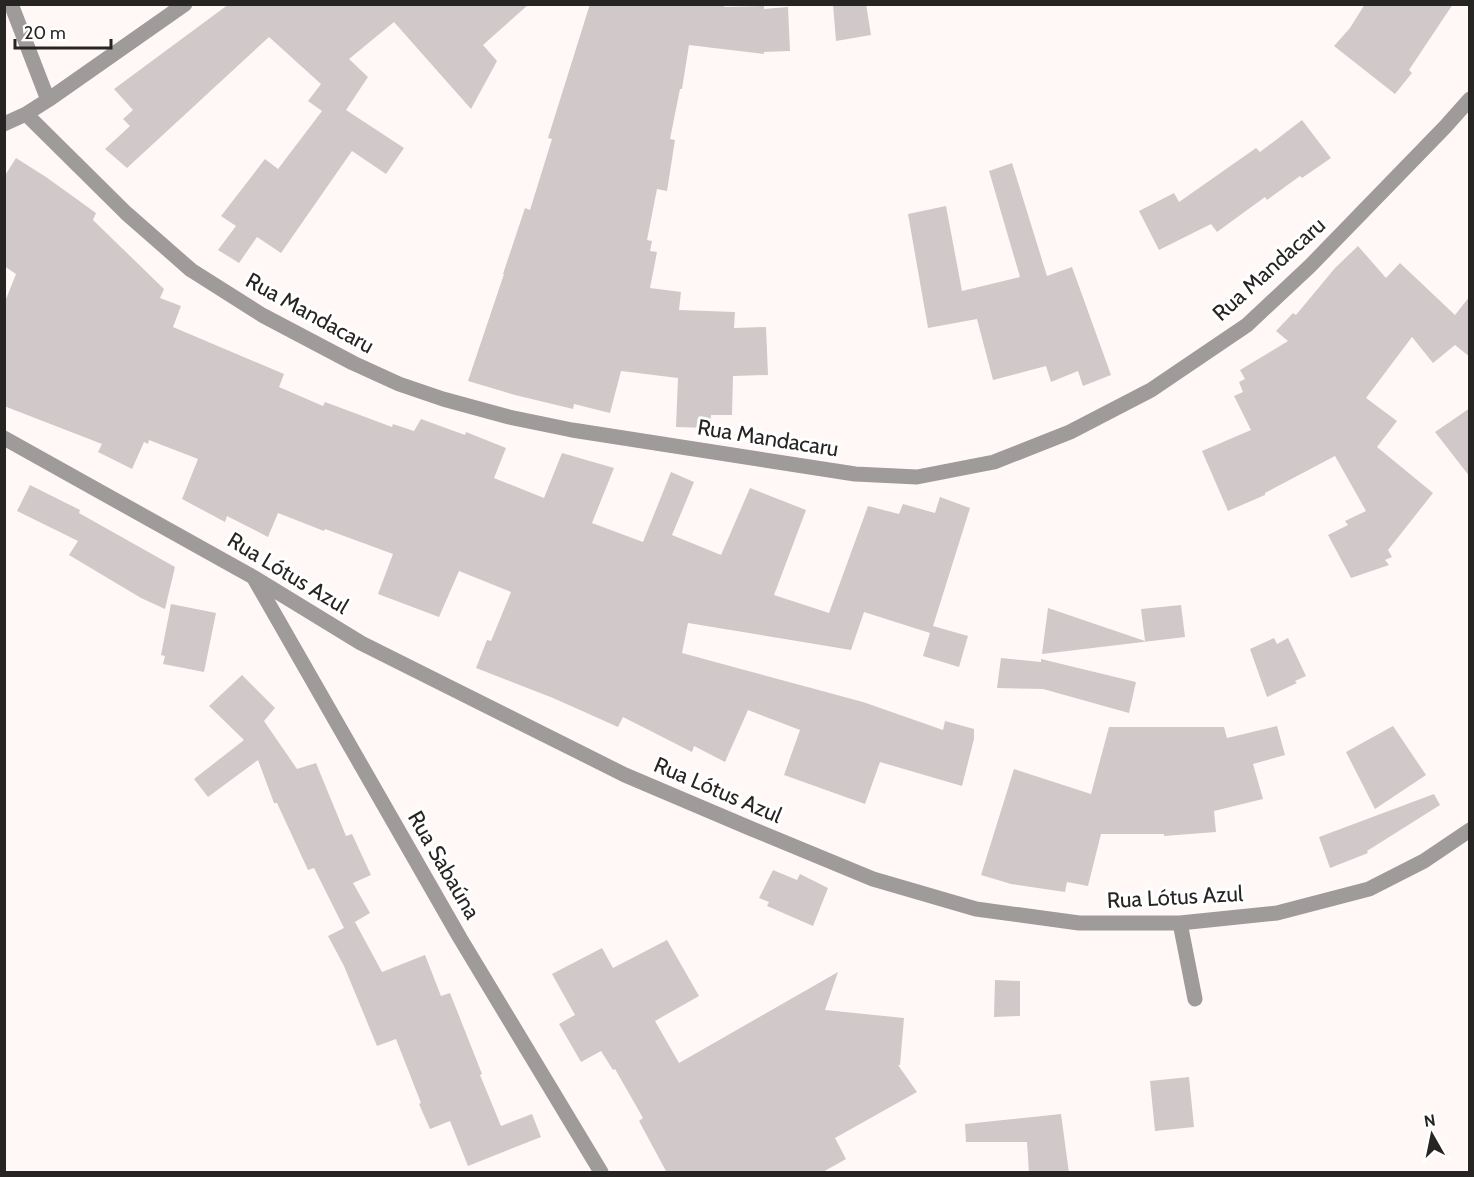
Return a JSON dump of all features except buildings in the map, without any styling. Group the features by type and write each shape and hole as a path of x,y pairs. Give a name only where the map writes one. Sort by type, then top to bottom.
{"street":[{"path":"11,4 48,100"},
{"path":"4,124 48,100 185,4"},
{"name":"Rua Mandacaru","path":"26,114 126,213 191,270 262,315 353,363 399,384 509,417 572,429 855,474 917,477 994,462 1070,432 1151,390 1247,325 1310,266 1470,99"},
{"name":"Rua Lótus Azul","path":"4,438 253,577 361,644 625,775 873,879 976,909 1079,923 1180,923 1276,913 1369,890 1424,861 1470,830"},
{"name":"Rua Sabaúna","path":"253,577 460,939 601,1173"},
{"path":"1180,923 1196,999"}]}
